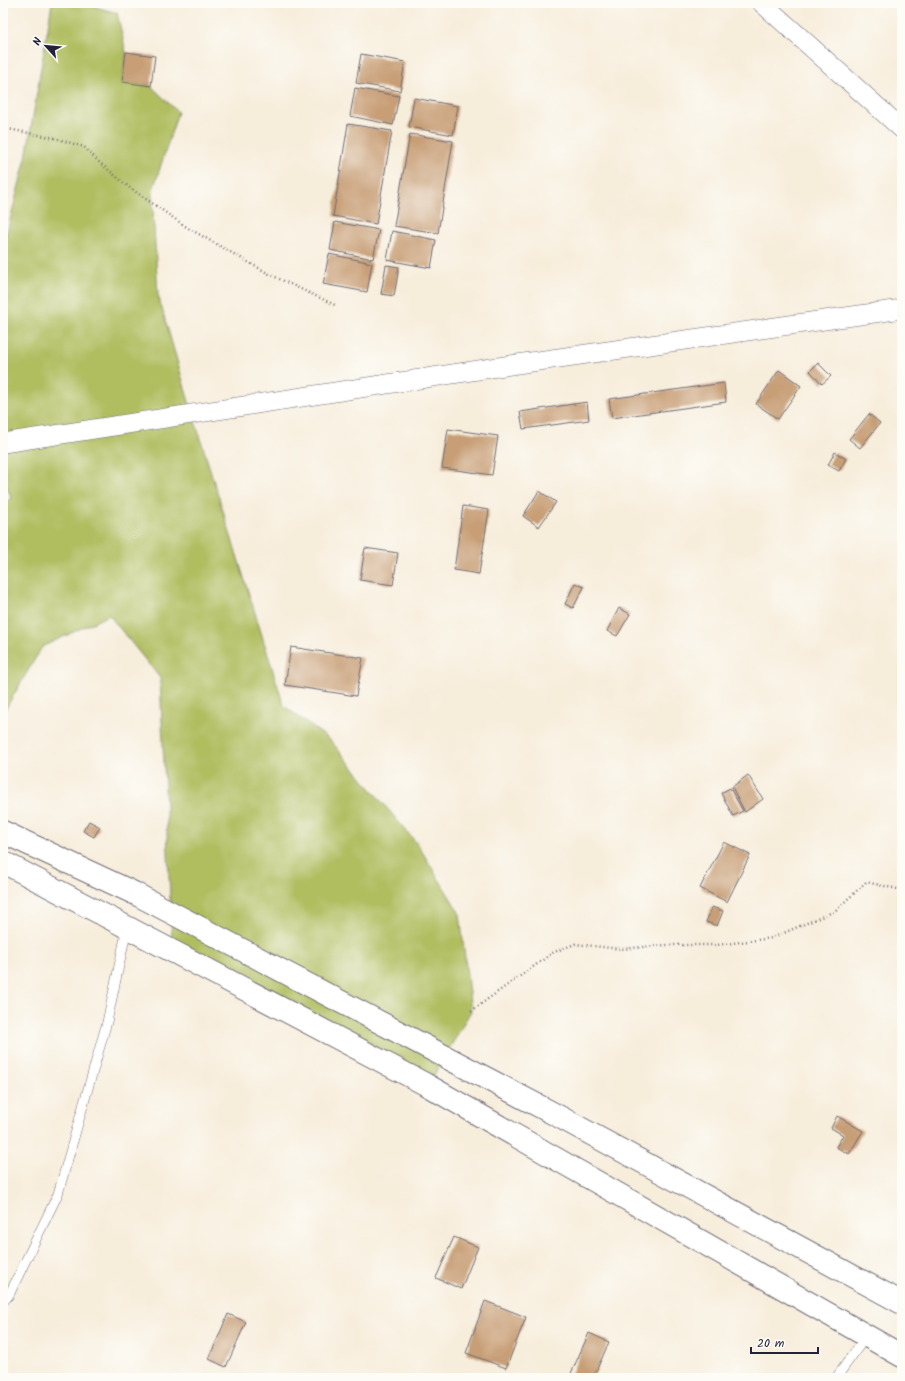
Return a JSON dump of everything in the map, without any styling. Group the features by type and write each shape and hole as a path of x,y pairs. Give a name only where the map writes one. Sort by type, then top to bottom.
{"main road":[{"path":"3,832 134,893 558,1116 902,1303"},
{"path":"3,862 425,1084 902,1356"}],"street":[{"path":"762,3 902,130"},
{"path":"3,444 524,363 902,309"}],"lane":[{"path":"3,1302 9,1295 58,1194 107,1022 127,927"},
{"path":"836,1378 867,1335"}],"path":[{"path":"3,128 55,138 84,147 100,163 130,188 188,228 272,274 335,305"},
{"path":"471,1011 554,952 575,944 621,950 666,945 717,946 772,938 835,911 866,882 902,890"}],"green space":[{"path":"52,3 82,3 117,13 126,52 122,82 151,86 178,112 152,193 158,295 189,402 284,706 330,740 418,845 460,914 471,1011 433,1077 172,941 160,678 109,615 42,647 3,713 3,507 11,497 3,477 3,247 26,158"}],"building":[{"path":"126,52 155,56 151,86 122,82"},
{"path":"361,54 405,62 400,91 356,83"},
{"path":"355,88 399,96 393,125 350,116"},
{"path":"414,98 458,106 453,135 409,127"},
{"path":"348,124 392,131 376,224 333,216"},
{"path":"410,134 453,141 438,233 394,226"},
{"path":"335,222 379,230 373,259 330,250"},
{"path":"392,231 436,240 431,268 387,260"},
{"path":"329,254 372,263 367,292 323,284"},
{"path":"386,265 399,267 394,296 381,294"},
{"path":"818,363 831,376 822,384 810,371"},
{"path":"779,370 801,386 778,419 756,404"},
{"path":"724,383 726,402 612,418 609,399"},
{"path":"587,402 589,420 523,429 520,412"},
{"path":"869,414 880,423 860,448 849,439"},
{"path":"448,429 498,436 492,475 442,468"},
{"path":"835,452 846,459 839,471 828,465"},
{"path":"539,491 556,502 539,527 523,516"},
{"path":"463,506 489,510 479,574 454,570"},
{"path":"365,548 398,553 393,585 360,580"},
{"path":"575,583 584,587 573,608 565,604"},
{"path":"619,608 630,614 617,636 607,631"},
{"path":"291,647 363,658 356,696 285,685"},
{"path":"748,775 763,799 745,812 732,787"},
{"path":"730,788 743,811 733,816 721,793"},
{"path":"89,821 100,827 94,837 83,831"},
{"path":"724,842 750,855 727,902 700,888"},
{"path":"712,907 723,911 717,926 706,922"},
{"path":"837,1116 863,1131 849,1154 836,1147 843,1135 831,1128"},
{"path":"454,1237 478,1247 461,1289 436,1278"},
{"path":"485,1301 526,1317 506,1368 466,1353"},
{"path":"228,1314 246,1322 226,1367 209,1359"},
{"path":"589,1333 609,1342 593,1378 569,1378"}]}
